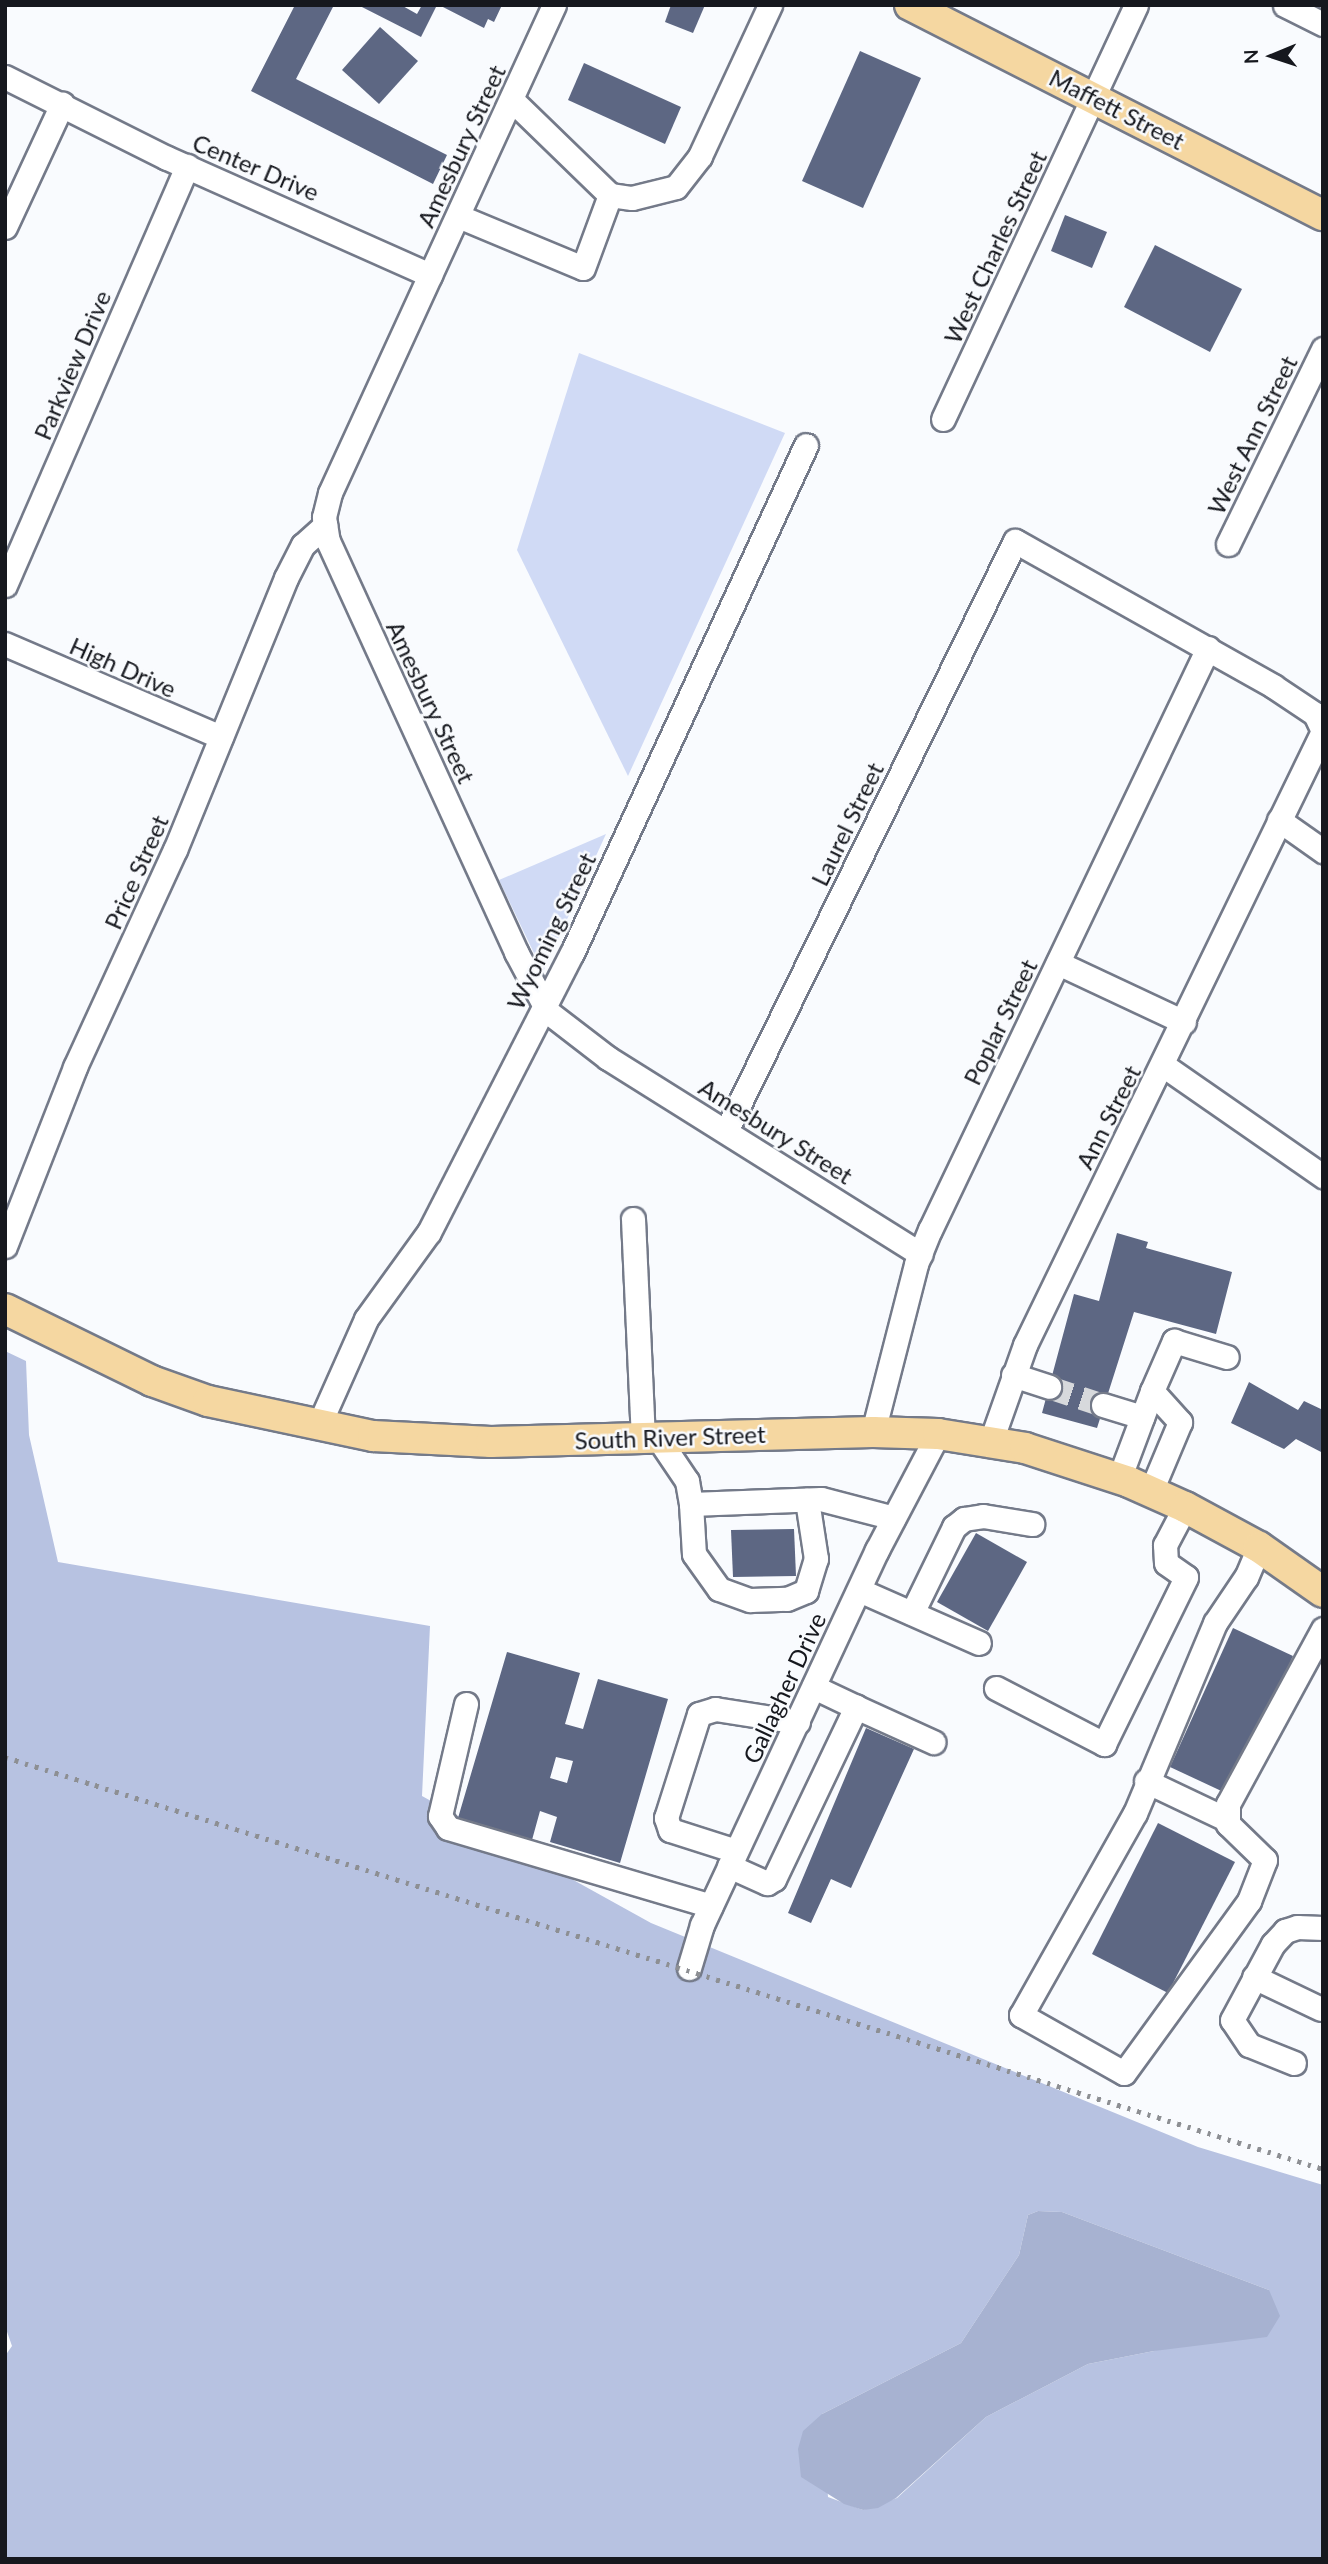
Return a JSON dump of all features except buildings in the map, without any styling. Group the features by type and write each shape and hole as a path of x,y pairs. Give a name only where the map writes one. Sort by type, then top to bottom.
{"main road":[{"name":"Maffett Street","path":"929,9 1323,215"},
{"name":"South River Street","path":"5,1309 152,1381 208,1401 318,1427 417,1440 873,1432 938,1434 992,1441 1119,1479 1185,1507 1259,1547 1323,1592"}],"street":[{"name":"Amesbury Street","path":"554,5 330,493 325,525 338,566 543,1006 576,1038 920,1254"},
{"path":"512,100 610,195 632,198 676,187 700,156 770,5"},
{"name":"West Charles Street","path":"943,419 1136,5"},
{"path":"1285,5 1323,24"},
{"name":"Center Drive","path":"5,77 187,166 430,275"},
{"path":"5,227 62,104"},
{"name":"Parkview Drive","path":"5,585 187,166"},
{"path":"458,216 583,268 610,195"},
{"name":"West Ann Street","path":"1228,544 1323,349"},
{"name":"Wyoming Street","path":"318,1427 366,1319 429,1232 543,1006 683,716 736,588 806,445"},
{"name":"Price Street","path":"5,1246 75,1067 148,913 286,578 303,545 325,525"},
{"name":"Laurel Street","path":"726,1131 1015,541 1208,648"},
{"name":"High Drive","path":"5,644 221,737"},
{"path":"1208,648 1315,714 1323,731"},
{"name":"Poplar Street","path":"873,1432 920,1254 1208,648"},
{"name":"Ann Street","path":"992,1441 1013,1375 1323,731"},
{"path":"1279,820 1323,851"},
{"path":"1058,963 1184,1022"},
{"path":"1163,1065 1323,1176"},
{"path":"633,1219 650,1438 687,1481 694,1554 719,1589 750,1600 787,1599 806,1591 816,1559 807,1500"},
{"path":"1119,1479 1174,1341 1227,1357"},
{"path":"1013,1375 1049,1387"},
{"path":"1151,1492 1180,1422 1152,1391"},
{"path":"1104,1405 1142,1417"},
{"name":"Gallagher Drive","path":"689,1968 710,1906 859,1590 938,1434"},
{"path":"691,1504 807,1500 855,1504 894,1518"},
{"path":"996,1688 1104,1744 1186,1577 1166,1563 1165,1545 1185,1507"},
{"path":"912,1613 954,1527 964,1519 983,1516 1032,1524"},
{"path":"1146,1781 1226,1811 1265,1860 1249,1901 1124,2073 1021,2015 1135,1813 1146,1781 1215,1623 1246,1577 1259,1547"},
{"path":"859,1590 979,1643"},
{"path":"1226,1811 1323,1629"},
{"path":"814,1687 933,1742"},
{"path":"467,1704 440,1816 448,1828 710,1906"},
{"path":"798,1722 715,1709 699,1714 666,1818 670,1830 733,1859 766,1883 774,1879 856,1707"},
{"path":"1294,2063 1249,2045 1238,2034 1232,2020 1254,1977 1286,1931 1297,1927 1323,1928"},
{"path":"1254,1977 1321,2009"}],"shaded area":[{"path":"579,353 785,433 628,776 517,550"},
{"path":"606,834 543,972 499,880"},
{"path":"5,1351 26,1361 29,1435 58,1562 430,1626 422,1796 651,1923 1198,2147 1323,2185 1323,2559 5,2559 5,2356 12,2346 5,2326","holes":["1038,2211 1062,2212 1269,2290 1154,2351 1088,2364 986,2417 897,2498 863,2510 828,2497 822,2414 961,2343 1019,2255 1028,2215"]},
{"path":"1038,2211 1062,2212 1269,2290 1280,2316 1267,2337 1154,2351 1088,2364 986,2417 896,2498 878,2508 863,2510 844,2504 801,2477 798,2449 803,2431 822,2414 961,2343 1019,2255 1028,2215"}],"tunnel":[{"path":"1049,1387 1103,1405"}],"railway":[{"path":"5,1757 1323,2169"}]}
